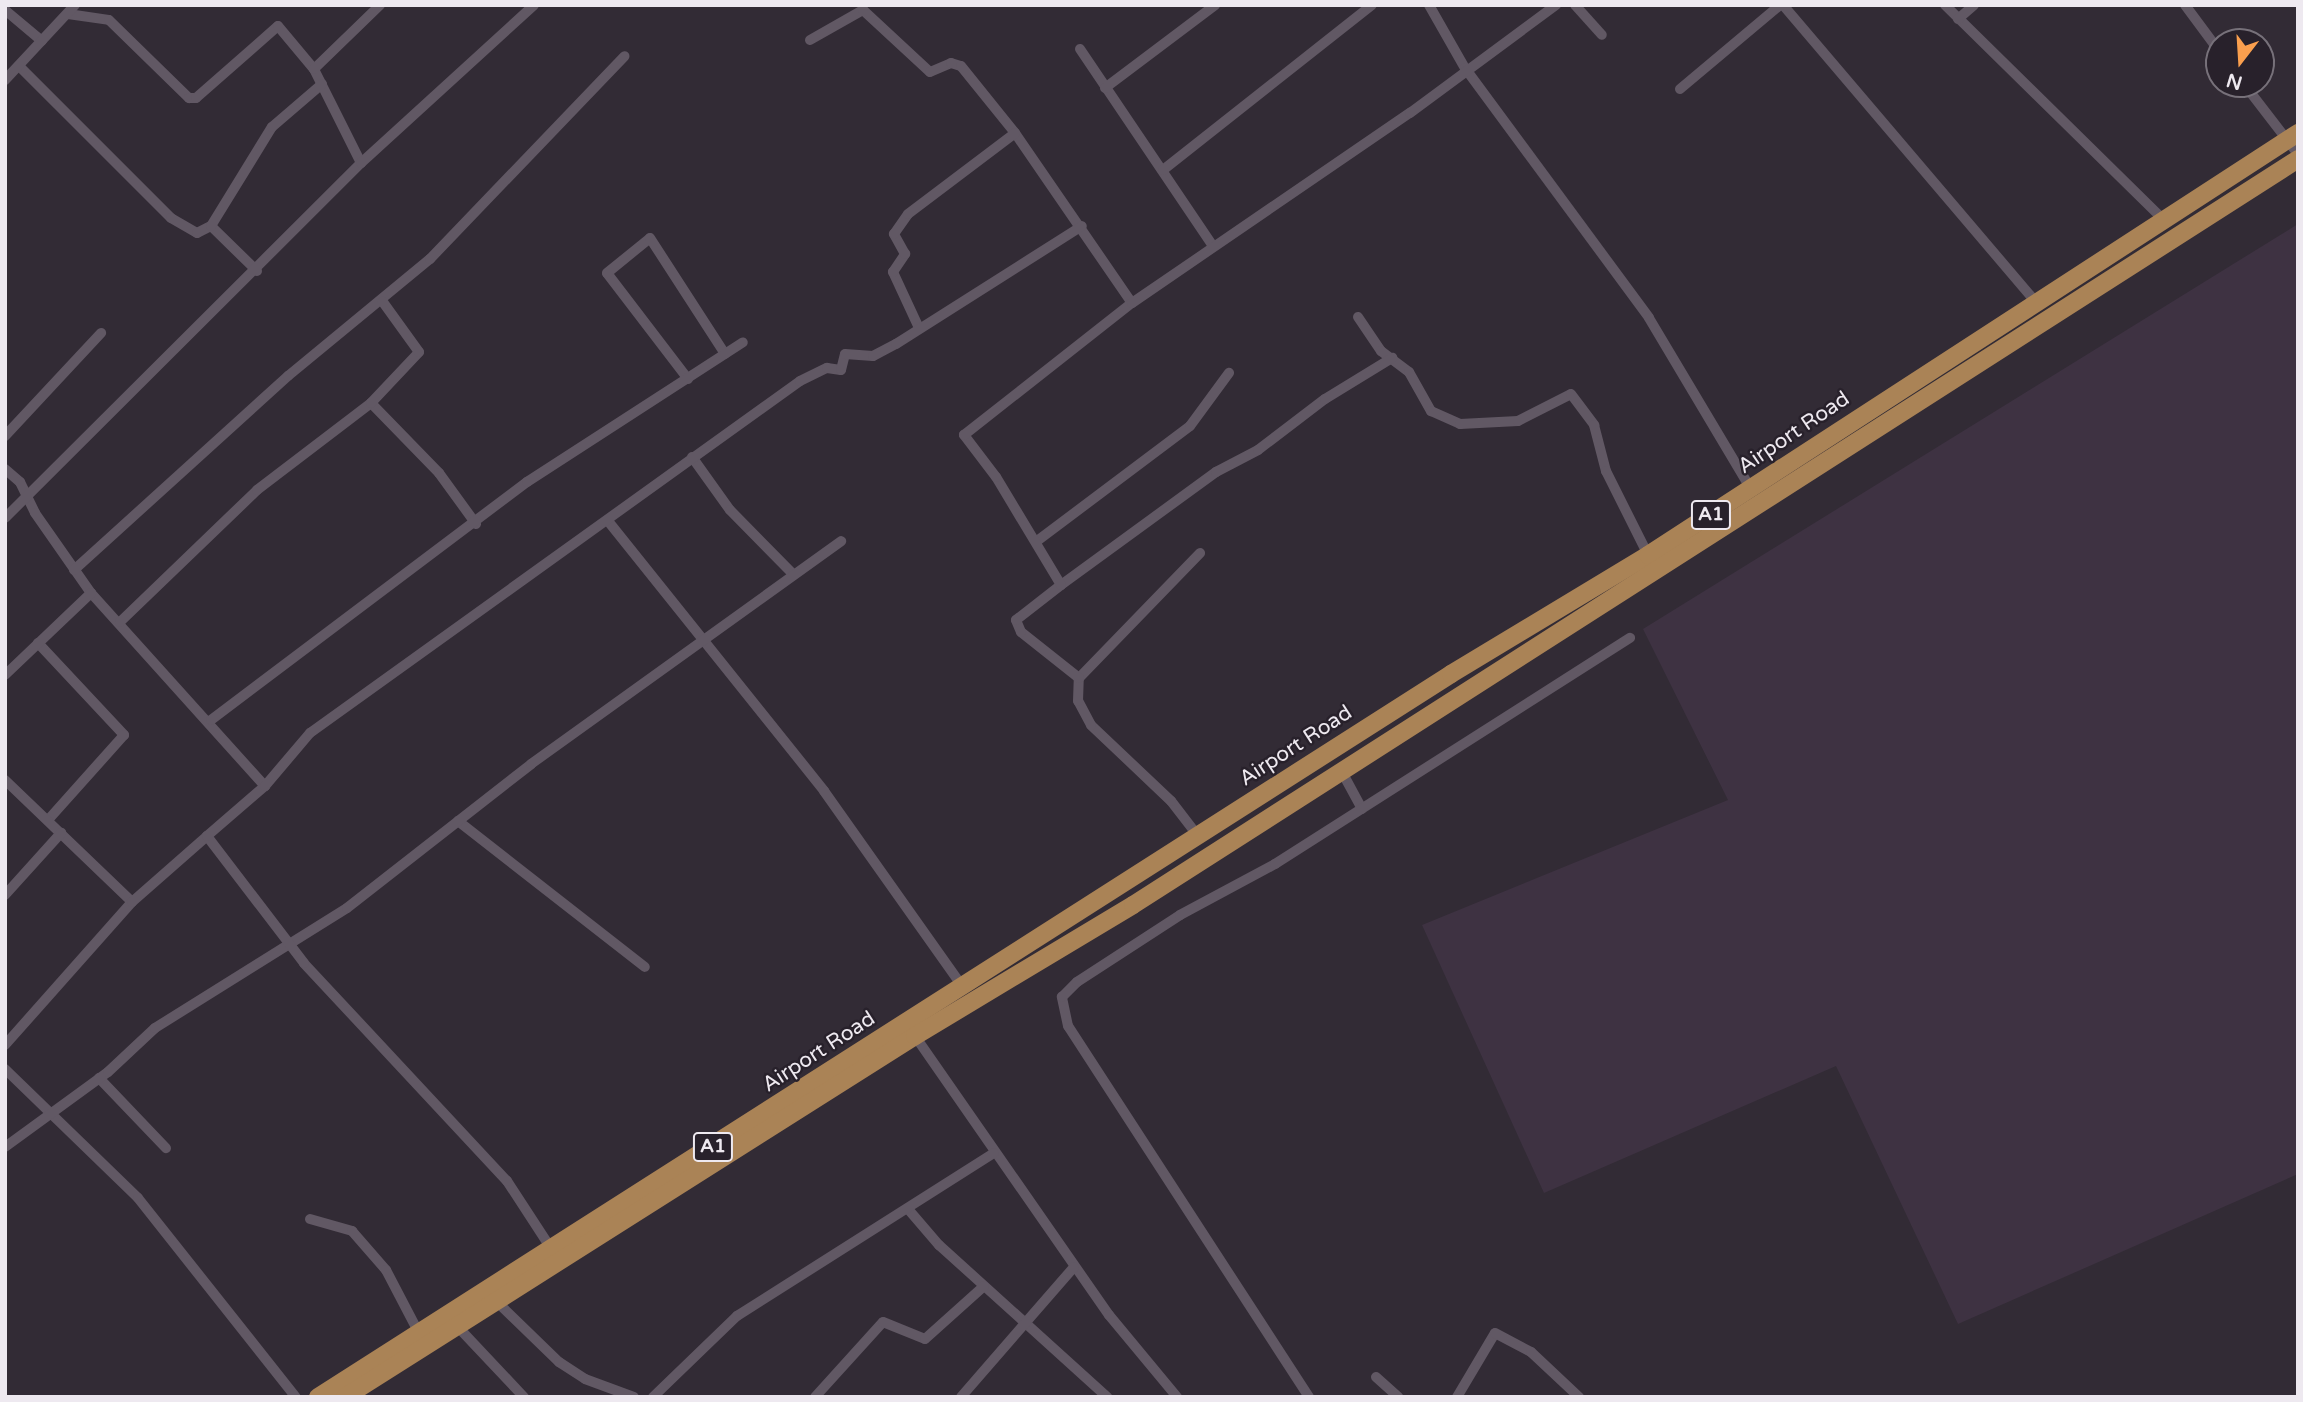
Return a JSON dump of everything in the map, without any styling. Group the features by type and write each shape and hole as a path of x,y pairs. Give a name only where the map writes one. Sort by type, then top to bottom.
{"highway":[{"name":"Airport Road","path":"351,1395 495,1301 556,1255 1198,836 1648,555 2163,219 2295,147"},
{"name":"Airport Road","path":"318,1397 1133,905 1342,772 2295,147"}],"street":[{"path":"314,69 380,5"},
{"path":"5,518 257,271 361,163 534,5"},
{"path":"1105,88 1215,5"},
{"path":"1163,170 1372,5"},
{"path":"1429,5 1465,68 1649,318 1751,489"},
{"path":"1061,585 1037,541 964,435 1132,303 1410,113 1465,68 1556,5"},
{"path":"1575,5 1602,35"},
{"path":"1680,89 1782,5 2035,301"},
{"path":"1945,5 2163,219"},
{"path":"1958,19 1974,5"},
{"path":"2185,5 2205,32"},
{"path":"5,10 42,41"},
{"path":"5,80 71,10 109,20 189,98 196,98 278,26 314,69 361,163"},
{"path":"810,40 863,10 930,72 951,63 961,66 1015,132 1082,226 1132,303"},
{"path":"1080,50 1213,246"},
{"path":"74,570 288,376 383,302 625,56"},
{"path":"19,66 171,218 197,233 211,226 272,127 322,84"},
{"path":"2255,98 2295,147"},
{"path":"919,328 892,272 905,254 894,234 908,214 1015,132"},
{"path":"211,226 257,271"},
{"path":"5,1045 132,902 265,786 310,733 800,381 827,368 841,370 845,354 873,356 1082,226"},
{"path":"688,379 607,273 650,238 725,354"},
{"path":"120,622 257,490 372,403 419,352 383,302"},
{"path":"1358,317 1381,351 1409,372 1431,411 1460,424 1518,421 1571,394 1594,425 1606,471 1648,555"},
{"path":"5,436 101,333"},
{"path":"211,720 476,524 527,482 743,342"},
{"path":"1079,678 1041,652 1016,620 1216,472 1258,450 1325,399 1392,358"},
{"path":"1037,541 1190,426 1229,373"},
{"path":"372,403 439,473 476,524"},
{"path":"692,457 730,510 791,572"},
{"path":"5,469 29,496 91,593 211,720 265,786"},
{"path":"608,521 824,791 963,987"},
{"path":"5,1147 99,1078 155,1028 347,908 531,764 704,644 791,572 841,541"},
{"path":"1198,836 1171,801 1091,725 1078,701 1079,678 1200,553"},
{"path":"5,675 91,593"},
{"path":"1309,1397 1060,1007 1077,982 1362,809 1630,638"},
{"path":"38,643 124,735 48,820"},
{"path":"1342,772 1362,809"},
{"path":"5,780 132,902"},
{"path":"458,821 645,967"},
{"path":"5,895 61,833"},
{"path":"207,836 288,943 507,1181 556,1255"},
{"path":"915,1036 1074,1267 1177,1397"},
{"path":"5,1069 138,1198 296,1397"},
{"path":"99,1078 166,1148"},
{"path":"653,1397 737,1316 994,1153"},
{"path":"908,1209 984,1286 1107,1397"},
{"path":"310,1219 352,1231 372,1252 420,1335"},
{"path":"961,1397 1074,1267"},
{"path":"816,1397 883,1322 925,1339 984,1286"},
{"path":"495,1301 559,1362 585,1379 634,1397"},
{"path":"457,1326 524,1397"},
{"path":"1457,1397 1495,1333 1531,1352 1579,1397"},
{"path":"1376,1377 1398,1397"}],"shaded area":[{"path":"2298,224 2298,1174 1958,1324 1836,1066 1544,1193 1422,925 1728,800 1643,629"}]}
